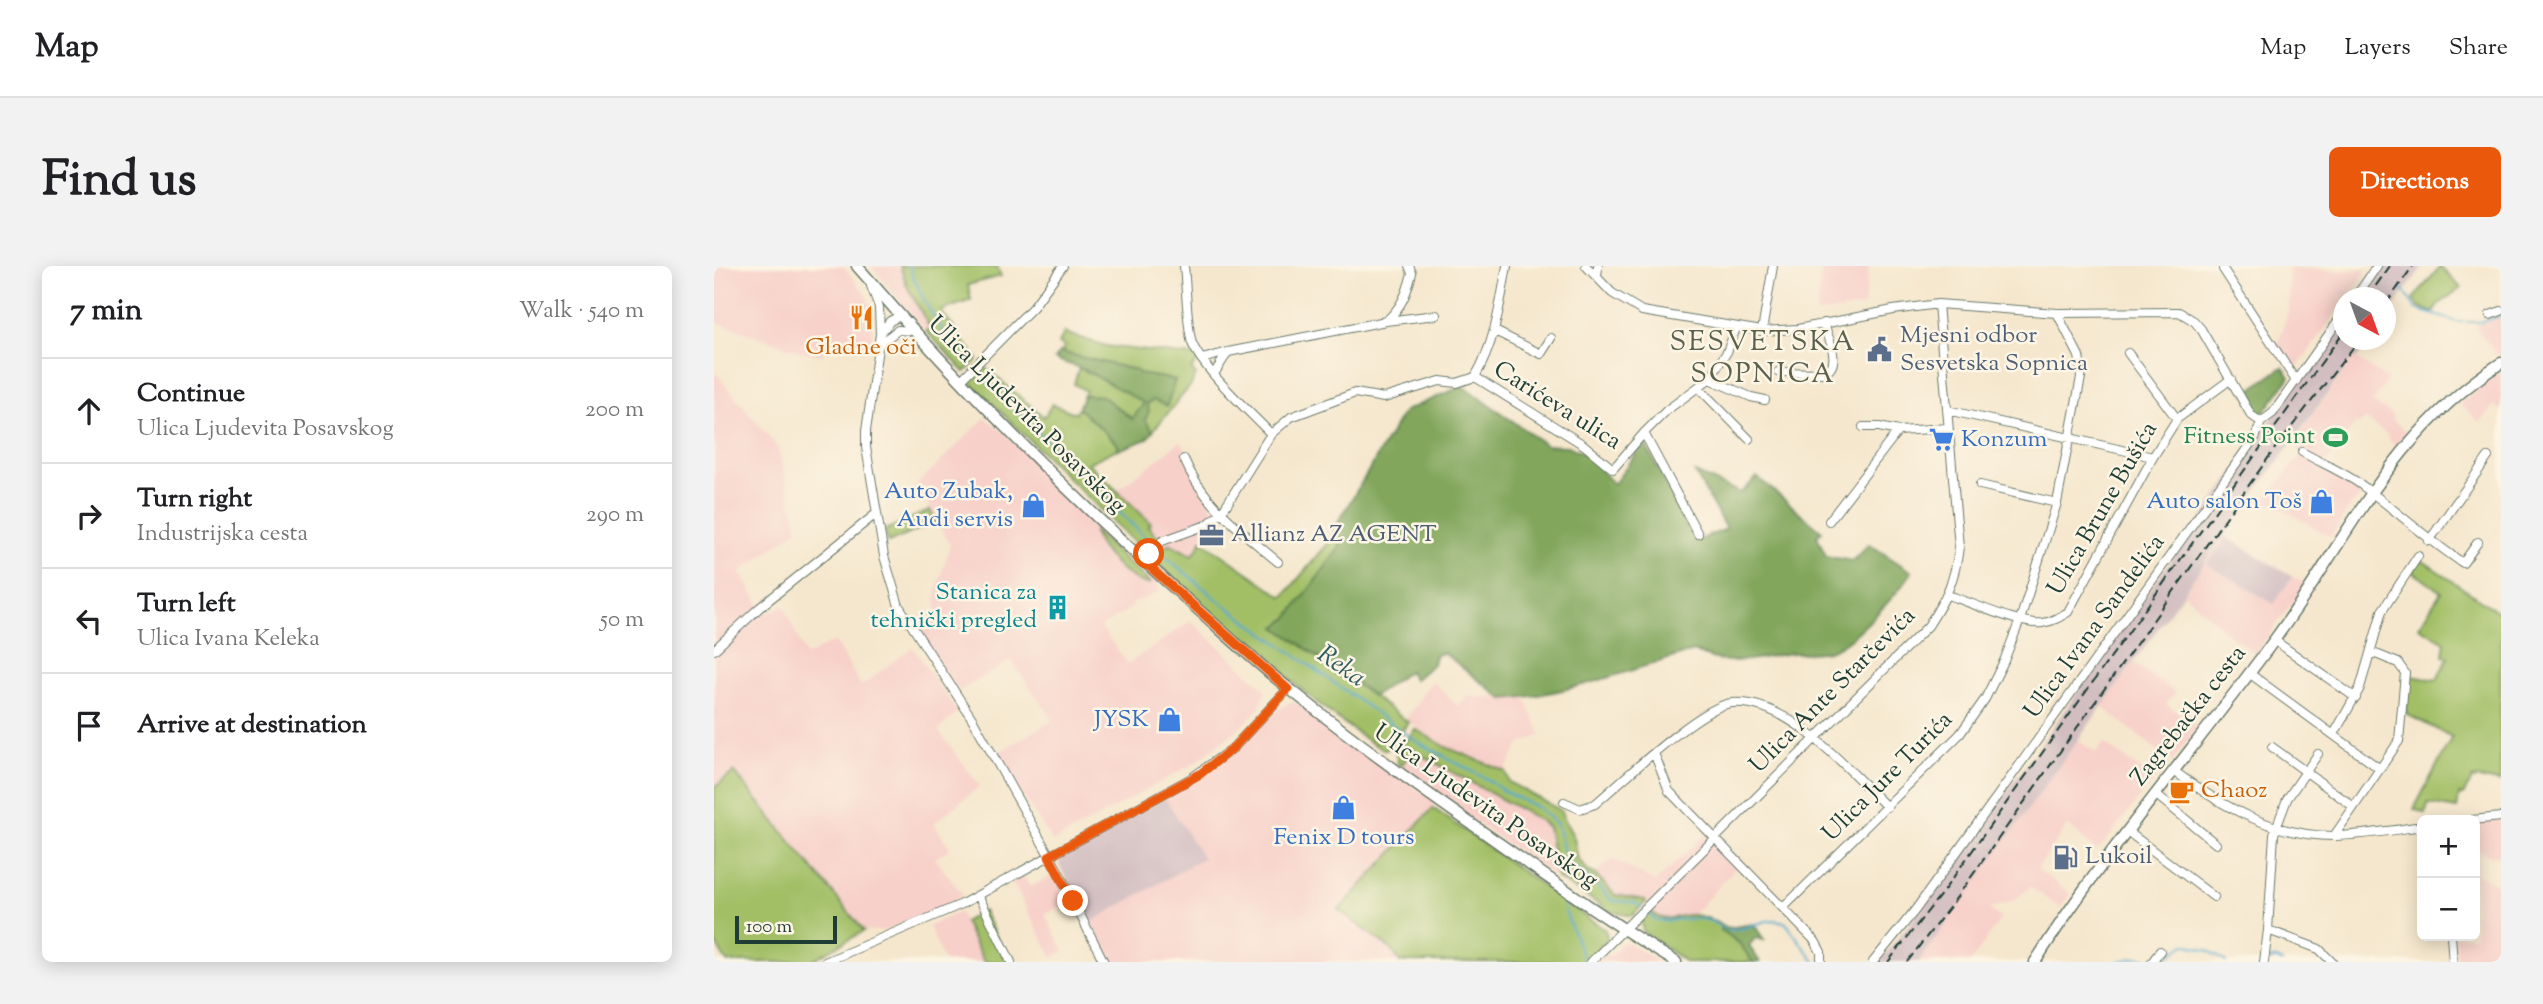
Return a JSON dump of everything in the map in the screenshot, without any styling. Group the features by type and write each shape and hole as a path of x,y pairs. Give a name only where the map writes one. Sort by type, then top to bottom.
{"main road":[{"name":"Ulica Ljudevita Posavskog","path":"857,266 913,331 964,378 1039,462 1288,689 1556,884 1676,962"},
{"name":"Zagrebačka cesta","path":"2035,962 2127,831 2274,640 2371,492 2406,447 2467,387 2501,363"}],"street":[{"path":"964,378 1033,307 1063,266"},
{"path":"1184,266 1192,341 1214,374 1271,434"},
{"path":"1386,321 1396,312 1407,295 1412,273 1409,266"},
{"path":"1146,558 1162,541 1207,525 1222,512 1271,434 1291,417 1355,393 1384,398 1440,381 1457,383 1475,377 1495,331 1507,266"},
{"path":"1586,266 1612,293 1642,311 1762,331 1783,331 1938,304 2057,313 2179,312 2201,329 2254,419 2261,422"},
{"path":"1597,277 1598,266"},
{"path":"1762,331 1773,266"},
{"path":"2363,287 2375,269"},
{"path":"2223,270 2296,381"},
{"path":"866,277 879,307 880,334 866,442 886,569 900,606 965,705 1104,962"},
{"name":"Ulica Ante Starčevića","path":"1593,960 1928,626 1948,595 1957,570 1959,547 1938,304"},
{"path":"2490,315 2501,312"},
{"name":"Ulica Jure Turića","path":"1784,907 1961,734 1985,699 2004,662 2057,503 2082,372 2079,356 2057,313"},
{"path":"1202,359 1386,321 1436,315"},
{"path":"880,334 890,321 900,316"},
{"path":"1778,372 1824,373 1831,370 1834,364 1833,356 1824,323"},
{"name":"Ulica Ivana Sandelića","path":"1873,962 1916,909 2256,436 2261,422 2269,417 2333,327"},
{"name":"Carićeva ulica","path":"1475,377 1584,445 1613,469 1667,410 1709,379 1727,352 1736,328"},
{"path":"878,345 898,330 913,331"},
{"path":"1495,331 1541,354 1551,338"},
{"path":"1214,374 1228,352"},
{"name":"Ulica Brune Bušića","path":"2127,353 2176,419"},
{"path":"1709,379 1751,397 1765,400"},
{"name":"Ulica Brune Bušića","path":"2020,620 2041,624 2068,612 2176,419 2231,379"},
{"path":"1699,388 1749,439"},
{"path":"1947,410 2153,457"},
{"path":"1863,427 1898,431 1948,428"},
{"path":"1829,521 1898,431"},
{"name":"Carićeva ulica","path":"1644,433 1698,534"},
{"path":"2302,452 2371,492 2412,523 2429,541 2463,564 2478,542"},
{"path":"2429,541 2488,457"},
{"path":"1184,459 1192,479 1222,512 1278,562"},
{"path":"1980,485 2057,503"},
{"path":"714,650 759,608 877,513"},
{"path":"2334,734 2356,698 2382,611 2418,556"},
{"path":"1948,595 2020,620"},
{"path":"2274,640 2356,698"},
{"path":"2334,836 2400,736 2406,678 2403,669 2398,663 2371,652"},
{"path":"2249,673 2380,769"},
{"path":"825,962 978,895 1200,774 1233,748 1288,689"},
{"path":"1564,803 1580,809 1595,804 1699,718 1730,703 1755,704 1774,712 1814,738 1887,807"},
{"path":"2272,747 2354,807"},
{"path":"1654,753 1669,791 1819,946 1821,962"},
{"path":"2264,962 2276,828 2287,799 2318,754"},
{"path":"2174,771 2244,815 2276,828 2308,835 2334,836 2417,827"},
{"path":"2155,794 2216,844"},
{"path":"2480,819 2501,817"},
{"path":"2127,831 2214,897"},
{"path":"978,895 1011,962"},
{"path":"2268,930 2319,949 2332,962"},
{"path":"2451,941 2453,962"}],"shaded area":[{"path":"714,266 843,266 864,292 874,313 871,348 843,338 821,355 799,351 714,321"},
{"path":"871,266 900,266 908,288 930,328 926,331"},
{"path":"1803,266 1869,266 1864,306 1816,314 1822,268"},
{"path":"2381,266 2423,266 2396,304 2396,287 2367,287"},
{"path":"2289,268 2346,271 2363,268 2367,271 2355,287 2333,287 2333,317 2294,372 2277,346 2289,309"},
{"path":"2501,318 2501,356 2499,357 2475,326"},
{"path":"2333,333 2333,350 2363,350 2357,358 2354,357 2258,489 1922,957 1918,962 1879,962 1941,884"},
{"path":"2355,357 2387,380 2373,402 2392,415 2394,421 2409,435 2398,447 2388,439 2388,435 2365,419 2360,424 2356,423 2323,466 2364,489 2331,537 2265,499 2305,451 2293,443"},
{"path":"714,371 778,448 798,529 740,572 765,613 784,606 806,656 835,641 861,686 912,647 958,712 938,730 980,786 934,823 950,848 935,858 963,895 945,906 884,931 864,931 734,772 714,788"},
{"path":"2501,371 2501,411 2494,405 2480,423 2460,404"},
{"path":"985,418 1006,434 1156,579 1160,592 1131,604 1133,607 1100,627 1128,664 1191,621 1266,690 1259,708 1243,725 1198,761 1053,842 996,754 1053,720 1011,660 959,691 917,631 937,613 936,593 950,545 917,484"},
{"path":"1181,441 1218,521 1192,555 1169,543 1165,545 1147,526 1150,523 1116,491"},
{"path":"2225,536 2305,584 2256,654 2225,631 2184,593"},
{"path":"2226,537 2292,577 2274,604 2207,564"},
{"path":"2134,663 2175,693 2166,704 2197,728 2172,762 2102,707"},
{"path":"1432,681 1458,706 1467,696 1525,698 1541,735 1520,744 1505,771 1448,748 1405,720"},
{"path":"1295,702 1304,705 1345,740 1437,803 1339,910 1392,950 1400,962 1107,962 1088,924 1203,858 1165,798 1223,761 1278,710"},
{"path":"2078,740 2096,753 2104,743 2154,779 2101,847 2095,850 2068,825 2037,869 2071,894 2061,908 2030,887 2017,899 1989,909 2001,918 1971,962 1918,962"},
{"path":"1411,750 1548,826 1557,878 1471,819 1401,766"},
{"path":"1165,798 1203,858 1088,924 1059,864 1061,853"},
{"path":"2501,819 2501,855 2491,856 2480,851 2480,822"},
{"path":"1705,835 1736,867 1693,915 1664,920 1657,918 1644,900 1615,895 1595,874 1612,859 1655,882"},
{"path":"1022,873 1030,887 1056,874 1069,901 1045,915 1064,951 1053,958 1011,880"},
{"path":"2480,876 2501,886 2501,962 2458,962 2456,941 2480,941"},
{"path":"959,912 984,962 944,962 929,926"},
{"path":"1625,942 1633,945 1658,962 1598,962"}],"green space":[{"path":"900,266 997,266 1001,276 968,285 971,300 941,311 978,360 965,372 926,331 930,328 908,288"},
{"path":"2440,267 2461,288 2439,304 2433,313 2419,307 2413,299"},
{"path":"1064,333 1106,346 1199,357 1191,369 1196,375 1191,385 1153,431 1144,420 1146,404 1175,380 1139,374 1135,370 1062,353 1064,346 1059,343"},
{"path":"1060,352 1135,370 1140,374 1175,380 1167,406 1153,400 1147,404 1149,411 1145,420 1153,431 1147,439 1119,450 1117,443 1078,408 1084,395 1102,396 1132,419 1144,403 1085,370 1055,359"},
{"path":"983,366 1044,417 1052,404 1075,413 1078,408 1117,443 1119,448 1088,463 1151,523 1148,526 1158,538 1150,548 1143,551 969,381"},
{"path":"2283,367 2290,377 2262,415 2259,415 2246,393"},
{"path":"1079,368 1145,404 1133,419 1102,396 1084,395 1086,391 1074,384"},
{"path":"1463,386 1546,445 1568,446 1585,454 1614,484 1644,442 1697,541 1726,529 1695,473 1741,493 1757,477 1822,531 1817,536 1826,556 1852,561 1869,544 1912,572 1863,628 1827,651 1731,661 1707,657 1694,651 1576,687 1503,699 1444,653 1435,655 1433,664 1414,680 1409,671 1374,696 1276,627 1287,619 1341,546 1334,529 1404,411"},
{"path":"930,510 936,522 888,543 885,530"},
{"path":"1094,531 1150,583 1143,583 1125,573 1100,546"},
{"path":"1336,534 1341,546 1287,619 1276,627 1408,722 1393,745 1386,750 1350,728 1317,702 1290,679 1258,645 1239,636 1154,559 1169,543 1192,555 1201,540 1283,597"},
{"path":"2420,559 2501,614 2500,782 2473,778 2463,795 2459,795 2457,809 2428,804 2426,814 2414,809 2452,737 2406,714 2409,676 2437,680 2448,657 2443,656 2445,642 2419,627 2441,592 2412,571"},
{"path":"1415,729 1448,748 1505,771 1509,782 1560,810 1574,838 1578,859 1589,872 1595,874 1615,895 1646,902 1632,916 1610,911 1557,878 1548,827 1538,819 1412,750 1401,766 1398,764 1396,753"},
{"path":"734,772 864,931 809,962 727,962 714,941 714,788"},
{"path":"1433,808 1605,930 1608,939 1585,962 1400,962 1392,950 1339,910"},
{"path":"983,911 1009,962 984,962 964,922"},
{"path":"1651,911 1666,919 1693,915 1720,924 1721,930 1739,943 1753,962 1686,962 1643,932 1641,920"},
{"path":"1720,924 1728,928 1754,924 1764,940 1755,938 1749,946 1760,962 1753,962 1739,943 1721,930"}],"waterway":[{"name":"Reka","path":"909,266 935,318 970,365"},
{"path":"2402,288 2416,309 2457,322 2481,322 2501,316"},
{"name":"Reka","path":"974,369 1152,544"},
{"name":"Reka","path":"1159,551 1219,601 1414,740 1505,792 1539,808 1557,824 1566,859 1573,866 1595,882 1610,899 1633,902 1641,907"},
{"path":"1565,882 1566,860"},
{"path":"1563,895 1565,911 1585,962"},
{"name":"Reka","path":"1645,910 1656,921 1701,919 1729,930 1767,921 1780,921 1786,923 1815,962"},
{"name":"Reka","path":"2156,960 2161,961 2185,944 2209,951 2226,962"},
{"name":"Reka","path":"2117,962 2137,957 2151,960"},
{"name":"Reka","path":"2269,960 2282,962"}],"railway":[{"path":"2375,287 2390,266"},
{"path":"2396,290 2413,266"},
{"path":"1888,962 1942,893 2333,346"},
{"path":"1907,962 1952,904 2276,447 2351,350"}],"place":[{"name":"Gladne oči","path":"861,317"},
{"name":"Mjesni odbor Sesvetska Sopnica","path":"1880,350"},
{"name":"Fitness Point","path":"2335,437"},
{"name":"Konzum","path":"1941,440"},
{"name":"Auto salon Toš","path":"2322,502"},
{"name":"Auto Zubak, Audi servis","path":"1033,506"},
{"name":"Allianz AZ AGENT","path":"1211,535"},
{"name":"Stanica za tehnički pregled","path":"1057,607"},
{"name":"JYSK","path":"1169,720"},
{"name":"Chaoz","path":"2181,791"},
{"name":"Fenix D tours","path":"1344,807"},
{"name":"Lukoil","path":"2065,857"}],"district":[{"name":"SESVETSKA SOPNICA","path":"1763,359"}],"route":[{"path":"1073,901 1049,856 1200,774 1233,748 1288,689 1143,561 1149,554"}]}
